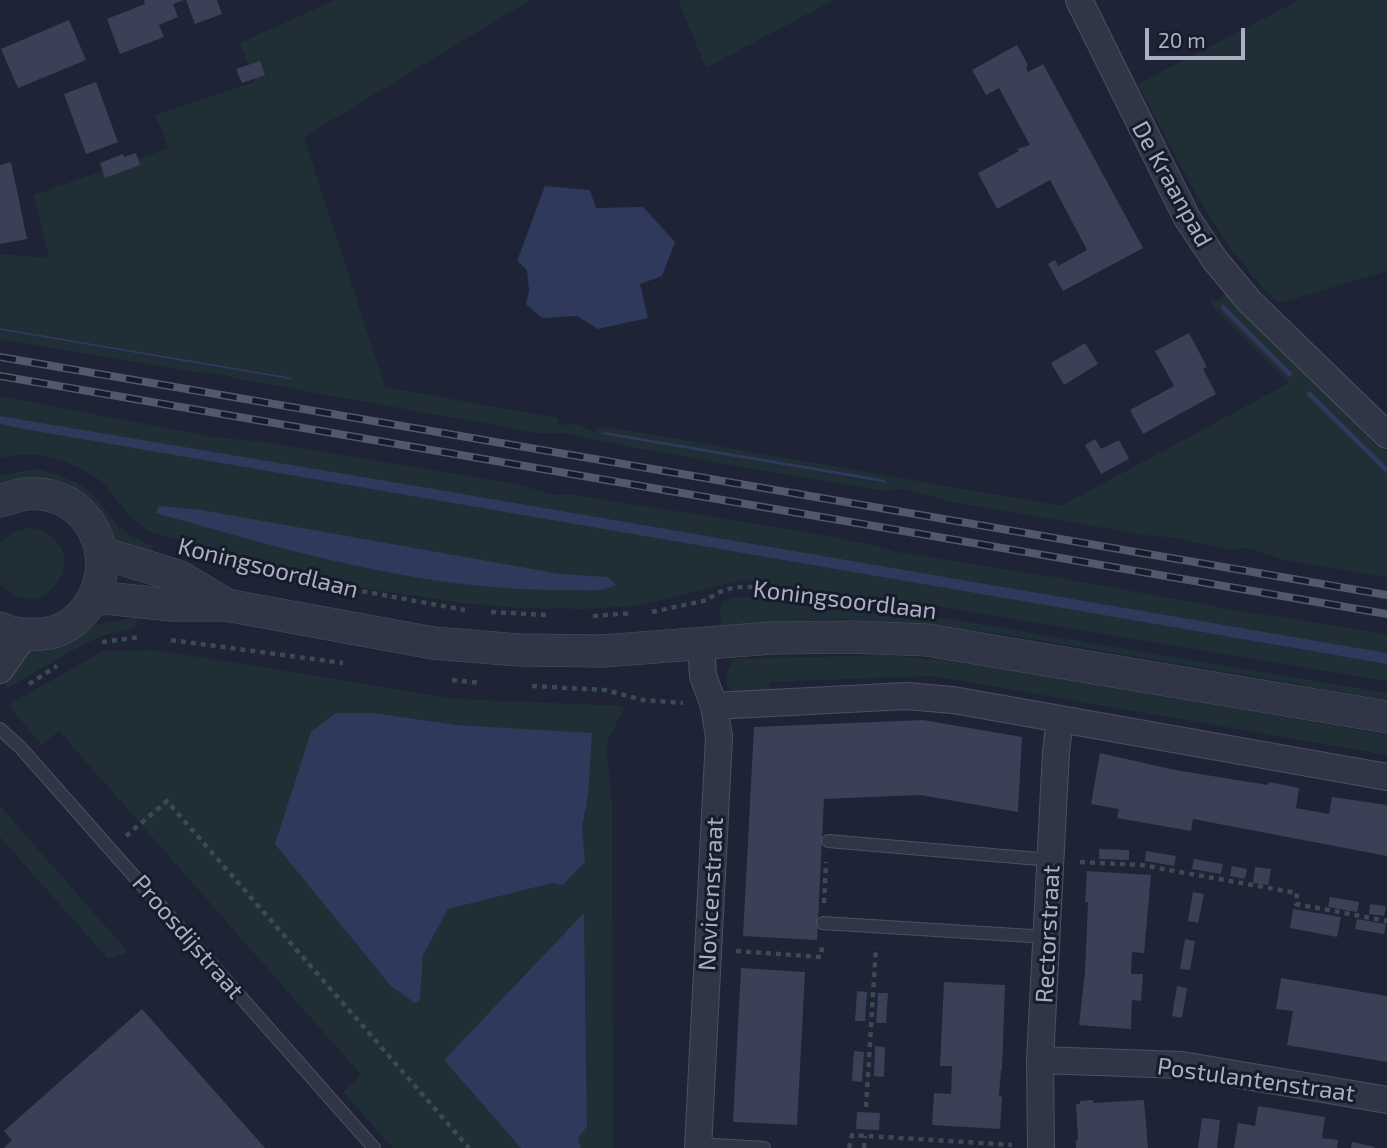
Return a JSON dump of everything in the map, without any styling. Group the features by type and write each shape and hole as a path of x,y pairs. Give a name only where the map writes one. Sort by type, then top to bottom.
{"street":[{"name":"De Kraanpad","path":"1079,0 1186,219 1214,260 1249,301 1387,435"},
{"path":"0,501 26,494 52,497 76,508 93,528 102,553 103,575 96,597 78,619 53,633 12,632 0,670"},
{"name":"Koningsoordlaan","path":"102,553 178,576 226,605"},
{"name":"Koningsoordlaan","path":"96,597 171,606 226,605 433,643 507,649 602,651 773,638 927,640 1387,717"},
{"name":"Novicenstraat","path":"698,1146 719,737 714,706 703,676 701,643"},
{"path":"714,706 906,696 953,700 1387,776"},
{"name":"Rectorstraat","path":"1041,1147 1040,1060 1060,719"},
{"name":"Postulantenstraat","path":"1040,1060 1182,1065 1387,1100"}],"lane":[{"name":"Proosdijstraat","path":"0,729 20,747 111,849 373,1148"},
{"path":"828,841 1051,860"},
{"path":"823,923 1048,937"},
{"path":"698,1146 764,1148"}],"path":[{"name":"Koningsoordlaan","path":"201,552 334,586 467,611"},
{"name":"Koningsoordlaan","path":"592,616 656,611 708,600 715,593 750,587 773,588 818,600 844,603"},
{"path":"479,611 554,615"},
{"path":"93,646 128,638 154,638"},
{"path":"167,640 354,664"},
{"path":"20,689 64,662"},
{"path":"446,679 486,683"},
{"path":"526,685 605,690 643,700 714,706"},
{"path":"111,849 167,801 469,1148"},
{"path":"707,950 821,957 828,841"},
{"path":"1051,860 1141,865 1297,892 1296,904 1387,921"},
{"path":"866,1107 878,926"},
{"path":"849,1148 852,1135 1041,1147"},
{"path":"864,1148 865,1136"}],"shaded area":[{"path":"335,0 530,0 304,137 385,387 557,418 557,425 575,424 595,432 598,428 609,427 1061,506 1289,383 1214,308 1208,297 1217,301 1228,293 1387,453 1387,467 1310,391 1307,394 1387,474 1387,577 1280,559 1247,548 1232,550 1169,537 950,502 902,489 884,491 822,481 564,433 538,433 222,375 0,339 0,330 293,380 289,377 0,328 0,254 49,258 34,195 169,148 155,115 255,82 240,43","holes":["1223,305 1292,373 1290,377 1220,308","603,432 865,476 887,483 863,480"]},
{"path":"678,0 834,0 706,68"},
{"path":"1299,0 1387,0 1387,271 1280,303 1249,272 1211,218 1138,84"},
{"path":"0,396 213,437 256,441 515,484 555,495 569,494 800,531 896,552 1387,634 1387,653 0,416"},
{"path":"0,424 1387,664 1387,681 920,603 841,597 743,580 636,606 584,609 520,608 463,603 380,591 308,577 148,531 129,515 101,481 75,466 44,456 0,458"},
{"path":"37,469 67,479 88,491 124,531 153,546 149,558 124,547 107,531 0,489 0,475"},
{"path":"30,528 51,537 62,550 64,566 58,581 48,593 33,599 17,597 0,583 0,543 13,532"},
{"path":"763,597 823,610 866,610 937,617 1387,693 1387,700 1046,641 929,624 840,619 722,626 722,603 733,598"},
{"path":"137,618 135,628 101,636 4,690 15,663 42,644 91,626"},
{"path":"156,650 457,699 625,706 606,744 612,805 613,1148 581,1148 578,1138 587,1127 584,914 444,1060 521,1148 393,1148 343,1092 361,1075 59,731 42,745 8,705 103,651","holes":["336,713 374,713 456,725 588,795 582,828 585,862 563,885 552,883 448,909 423,955 420,1000"]},
{"path":"884,655 1038,674 1387,735 1387,755 933,676 770,682 770,691 733,694 727,682 727,673 733,659"},
{"path":"0,806 128,952 108,959 0,837"}],"water":[{"path":"545,186 590,190 596,208 643,207 675,242 662,276 640,284 648,318 598,329 577,316 542,318 526,304 529,291 527,270 517,261"},
{"path":"1223,304 1293,374 1289,377 1220,308"},
{"path":"0,330 289,377 294,380"},
{"path":"1310,391 1387,467 1387,474 1306,394"},
{"path":"0,416 1387,653 1387,664 24,429 0,424"},
{"path":"605,432 865,476 887,483 601,434"},
{"path":"159,506 201,510 560,574 608,577 616,585 590,590 512,589 409,576 307,554 156,513"},
{"path":"336,713 374,713 456,725 592,733 588,795 582,828 585,862 563,885 552,883 448,909 423,955 420,1000 415,1003 391,986 275,844 311,732"},
{"path":"584,913 587,1127 578,1138 581,1148 521,1148 444,1060"}],"building":[{"path":"144,0 184,0 173,4 178,17 159,25 164,37 120,54 107,19 145,4"},
{"path":"186,0 217,0 222,14 195,24"},
{"path":"69,20 86,60 18,88 1,49"},
{"path":"1017,45 1028,65 1028,72 1043,64 1143,248 1063,291 1048,264 1055,260 1058,266 1087,250 1050,180 997,209 978,173 1019,151 1017,149 1030,145 999,88 986,95 972,70"},
{"path":"260,61 265,75 242,83 236,69"},
{"path":"96,82 118,142 86,154 64,94"},
{"path":"136,153 140,165 105,178 100,163 123,154 124,157"},
{"path":"11,162 27,239 0,244 0,165"},
{"path":"1189,333 1207,367 1203,369 1216,394 1143,434 1130,410 1174,386 1155,351"},
{"path":"1085,343 1098,364 1064,385 1051,363"},
{"path":"1095,439 1101,449 1119,440 1129,459 1101,474 1085,445"},
{"path":"923,720 1022,737 1018,812 920,795 824,799 817,940 743,936 754,727"},
{"path":"1100,753 1175,770 1299,788 1296,808 1329,814 1332,797 1387,805 1387,856 1193,819 1191,831 1117,818 1119,809 1091,804"},
{"path":"1099,849 1129,850 1129,860 1099,859"},
{"path":"1146,851 1176,856 1174,866 1145,861"},
{"path":"1194,859 1223,864 1221,874 1192,869"},
{"path":"1232,866 1247,869 1245,879 1230,876"},
{"path":"1255,867 1271,869 1268,885 1253,883"},
{"path":"1087,871 1151,875 1144,953 1132,952 1131,974 1143,974 1141,1001 1132,1000 1131,1029 1079,1025 1085,972"},
{"path":"1193,892 1204,894 1198,923 1188,921"},
{"path":"1330,897 1359,902 1357,912 1328,907"},
{"path":"1370,904 1386,906 1384,916 1369,914"},
{"path":"1293,909 1341,917 1337,937 1290,928"},
{"path":"1357,919 1386,924 1384,934 1355,929"},
{"path":"1185,939 1195,941 1190,970 1180,969"},
{"path":"741,968 805,972 797,1125 733,1122"},
{"path":"1281,978 1387,996 1387,1062 1287,1045 1293,1011 1276,1009"},
{"path":"944,982 1005,985 999,1096 1002,1097 1000,1129 932,1125 934,1093 951,1094 952,1066 940,1066"},
{"path":"1177,986 1187,988 1182,1018 1172,1016"},
{"path":"857,991 867,992 865,1021 855,1021"},
{"path":"878,993 888,993 886,1023 876,1023"},
{"path":"142,1009 265,1148 4,1148 12,1140 4,1131"},
{"path":"875,1046 885,1047 884,1077 874,1076"},
{"path":"854,1051 864,1052 862,1082 852,1081"},
{"path":"1093,1100 1093,1103 1144,1100 1148,1148 1076,1148 1076,1104"},
{"path":"1258,1106 1325,1117 1322,1138 1338,1140 1337,1148 1234,1148 1238,1123 1255,1126"},
{"path":"857,1112 880,1113 879,1130 856,1129"},
{"path":"1202,1118 1220,1120 1217,1148 1198,1148"},
{"path":"1352,1142 1375,1147 1375,1148 1351,1148"}],"railway":[{"path":"0,357 1387,595"},
{"path":"0,376 1387,614"}]}
